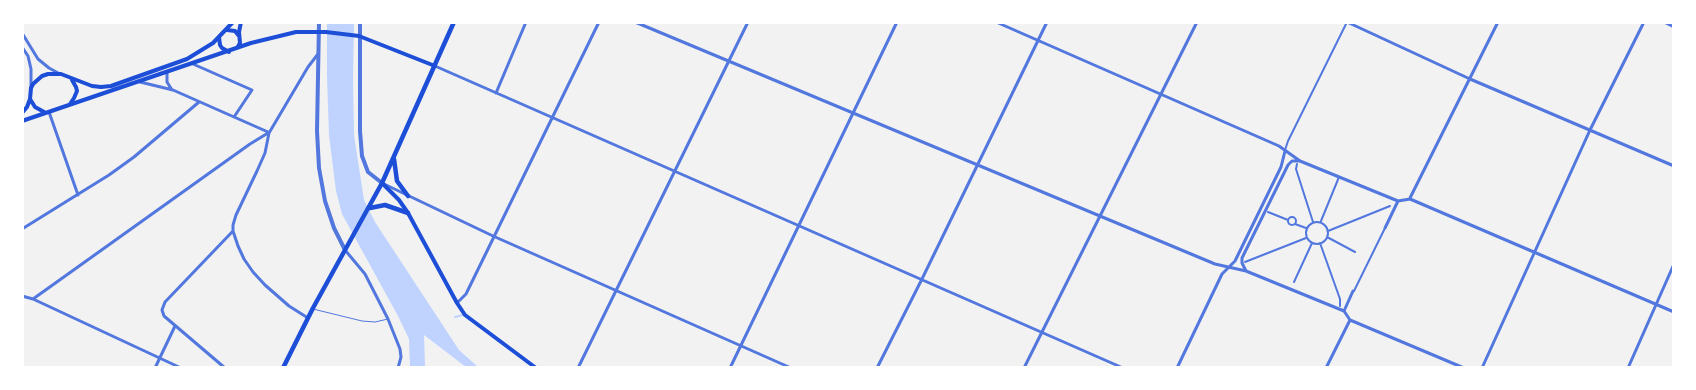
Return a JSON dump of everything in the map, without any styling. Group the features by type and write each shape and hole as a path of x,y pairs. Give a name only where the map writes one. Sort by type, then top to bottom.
{"main road":[{"path":"22,113 30,99 31,88 37,79 42,76 60,74 92,86 111,86 187,59 212,42 233,22"},
{"path":"236,49 240,43 241,22"},
{"path":"283,368 313,308 370,208 454,22"},
{"path":"225,31 232,30 239,36"},
{"path":"22,121 259,41 296,32 357,35 435,66"},
{"path":"220,35 220,46 229,52"},
{"path":"68,106 77,91 70,78"},
{"path":"30,99 35,108 47,113"},
{"path":"394,156 397,181 408,196"},
{"path":"382,183 399,200 408,213 465,315 536,368"},
{"path":"370,208 385,205 408,213"}],"street":[{"path":"319,22 317,131 321,183 325,201 334,228 346,250 365,274 388,319 400,350 401,356 398,368"},
{"path":"360,22 357,35 360,131 362,156 368,172 382,183 493,236 791,368"},
{"path":"496,93 526,22"},
{"path":"457,303 466,294 599,22"},
{"path":"635,22 1215,264 1246,271 1344,311 1350,320 1464,368"},
{"path":"578,368 748,22"},
{"path":"730,368 897,22"},
{"path":"996,22 1279,146 1298,162"},
{"path":"877,368 1047,22"},
{"path":"1024,368 1197,22"},
{"path":"1177,368 1222,274 1235,261 1281,167 1288,141 1347,22 1470,79 1674,166"},
{"path":"1410,199 1498,22"},
{"path":"1482,368 1590,130 1644,22"},
{"path":"1664,22 1674,27"},
{"path":"22,33 38,59 60,74"},
{"path":"22,46 28,56 31,69 31,88"},
{"path":"308,318 289,306 253,272 244,260 233,231 233,225 265,153 269,133 308,67 318,54"},
{"path":"193,64 252,90 234,117"},
{"path":"435,66 1123,368"},
{"path":"167,73 167,82 173,90"},
{"path":"140,82 173,90 269,133"},
{"path":"22,229 109,175 199,102"},
{"path":"47,113 78,195"},
{"path":"33,299 250,144 269,133"},
{"path":"1246,271 1242,263 1243,255 1288,165 1292,161 1339,177 1398,202 1410,199 1674,312"},
{"path":"1298,162 1296,169 1313,222"},
{"path":"1320,222 1339,177"},
{"path":"1344,311 1398,202"},
{"path":"1328,231 1390,206"},
{"path":"1268,212 1288,220 1292,226 1296,224 1306,228"},
{"path":"1288,220 1294,218 1296,224"},
{"path":"1306,238 1306,228 1313,222 1320,222 1328,231 1327,237 1320,244"},
{"path":"225,368 164,316 162,310 165,302 233,231"},
{"path":"1327,237 1355,252"},
{"path":"1306,238 1312,243 1320,244"},
{"path":"1244,262 1306,238"},
{"path":"1294,282 1312,243"},
{"path":"1320,244 1340,299 1340,306"},
{"path":"1628,368 1674,264"},
{"path":"22,296 33,299 181,368"},
{"path":"1326,368 1350,320"},
{"path":"155,368 175,326"}],"lane":[{"path":"313,308 362,321 375,322 388,319"}],"water":[{"path":"327,23 354,23 354,135 364,200 375,222 459,350 478,367 466,367 424,335 425,367 410,367 409,339 342,214 336,191 329,135"}],"waterway":[{"path":"455,317 463,315"}]}
